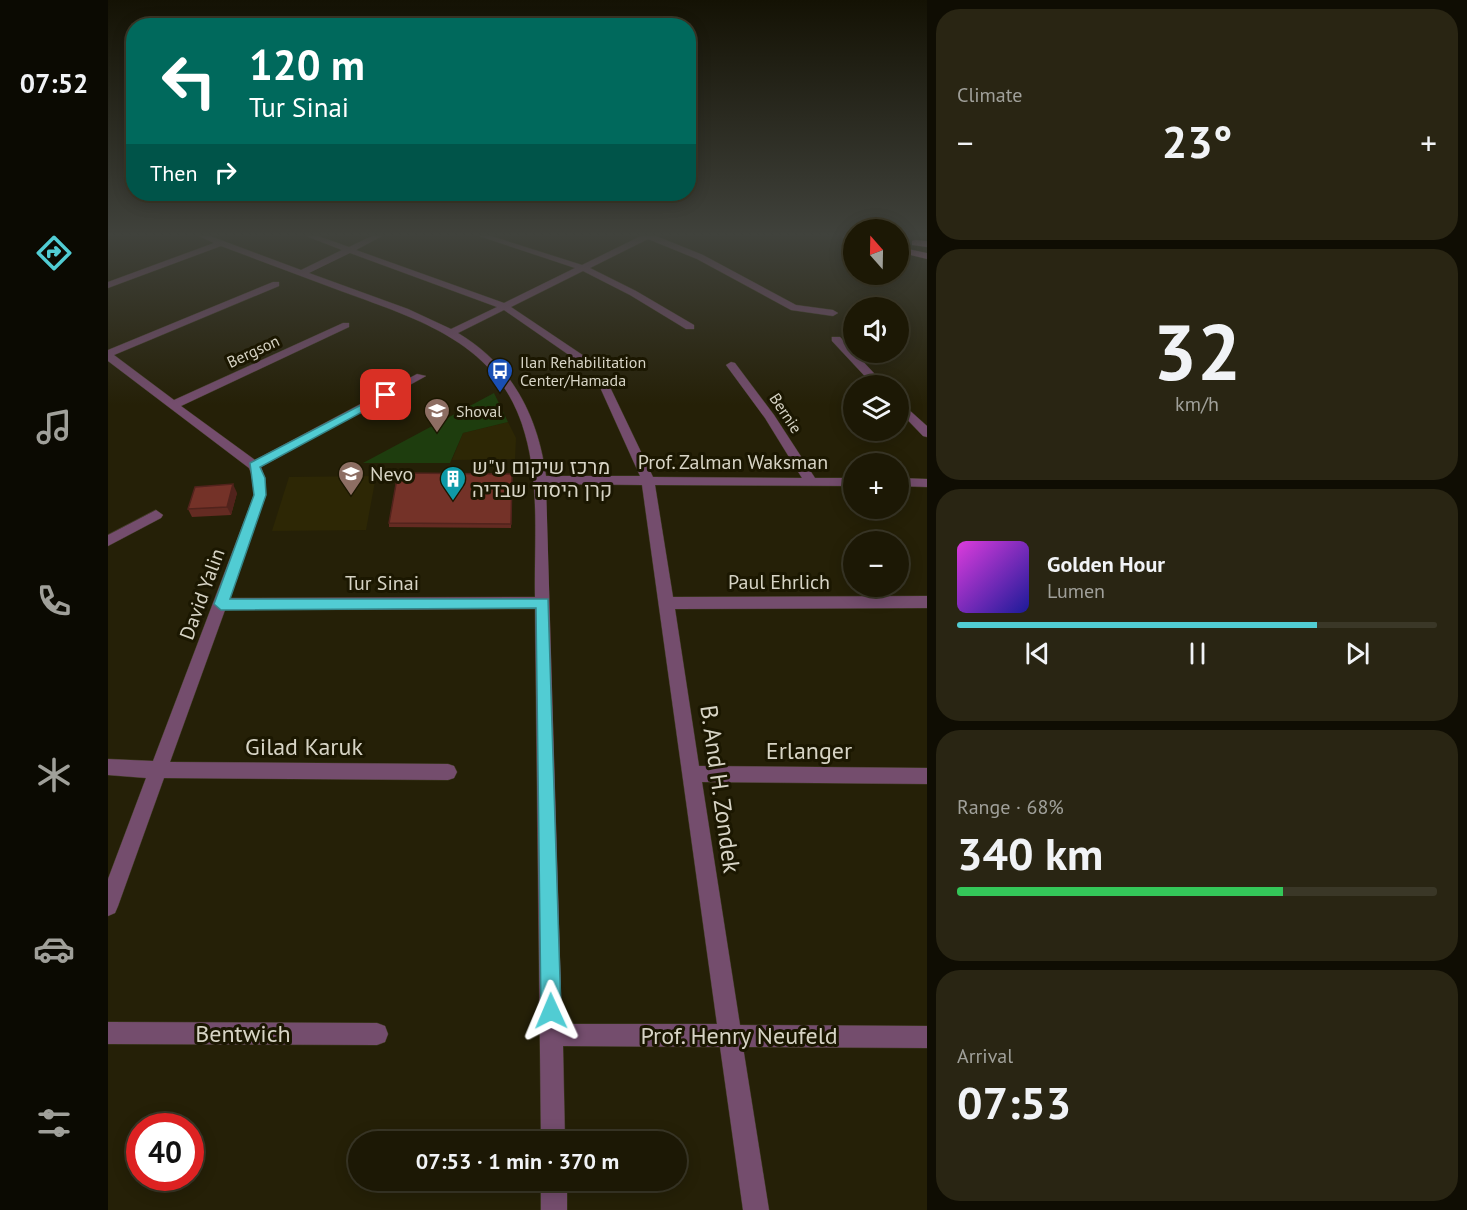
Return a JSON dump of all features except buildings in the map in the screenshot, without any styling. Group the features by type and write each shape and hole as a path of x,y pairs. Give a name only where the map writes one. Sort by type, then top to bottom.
{"street":[{"path":"256,292 108,355 254,466 421,376"},
{"path":"354,292 451,333 487,359 509,385 531,434 540,480 553,1131"},
{"path":"467,292 504,306 586,362"},
{"path":"451,333 532,292"},
{"path":"632,292 690,327"},
{"path":"765,292 794,308 834,313"},
{"name":"Bergson","path":"173,405 346,325"},
{"path":"836,339 870,375"},
{"name":"Bernie","path":"731,365 771,417 811,481"},
{"name":"B. And H. Zondek","path":"604,385 648,480 756,1210"},
{"path":"909,414 927,433"},
{"name":"David Yalin","path":"108,906 260,495 259,478 254,466"},
{"name":"Prof. Zalman Waksman","path":"540,480 843,482"},
{"path":"909,483 927,483"},
{"path":"108,541 156,515"},
{"name":"Tur Sinai","path":"221,604 543,603"},
{"name":"Paul Ehrlich","path":"666,603 927,603"},
{"name":"Gilad Karuk","path":"108,767 159,770 448,772"},
{"name":"Erlanger","path":"692,774 927,776"},
{"name":"Bentwich","path":"108,1033 377,1034"},
{"name":"Prof. Henry Neufeld","path":"552,1035 927,1037"},
{"path":"554,1191 554,1210"}],"shaded area":[{"path":"508,422 516,438 515,459 452,460 463,433"},
{"path":"376,476 366,530 272,531 289,477"}],"green space":[{"path":"494,393 508,422 463,433 450,463 363,463"}],"place":[{"name":"Ilan Rehabilitation Center/Hamada","path":"500,394"},
{"name":"Shoval","path":"437,434"},
{"name":"Nevo","path":"351,497"},
{"name":"מרכז שיקום ע\"ש קרן היסוד שבדיה","path":"453,502"}],"route":[{"path":"386,395 254,466 259,478 260,495 221,604 543,603 551,1011"}]}
